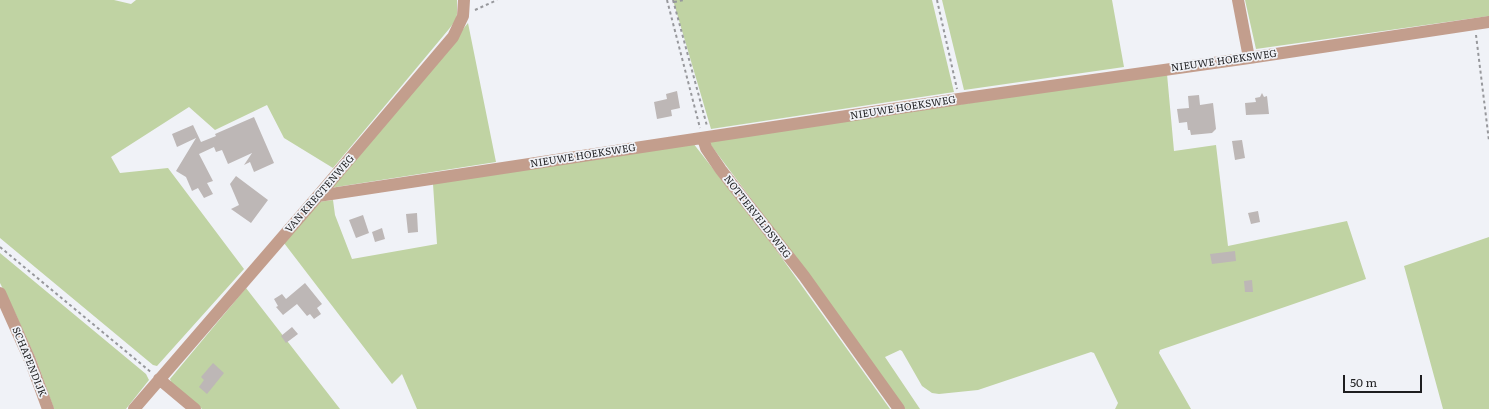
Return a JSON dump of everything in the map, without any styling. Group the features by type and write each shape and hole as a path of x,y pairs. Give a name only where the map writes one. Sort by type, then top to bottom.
{"street":[{"name":"VAN KREGTENWEG","path":"134,409 453,37 463,16 464,0"},
{"path":"1238,0 1249,58"},
{"name":"NIEUWE HOEKSWEG","path":"318,196 959,99 1489,22"},
{"name":"NOTTERVELDSWEG","path":"703,138 706,148 721,170 804,276 899,409"},
{"name":"SCHAPENDIJK","path":"0,294 30,360 48,409"},
{"path":"159,379 195,409"}],"path":[{"path":"463,16 497,0"},
{"path":"667,0 703,138"},
{"path":"684,0 673,1 707,127"},
{"path":"937,0 959,99"},
{"path":"1475,24 1489,141"},
{"path":"0,247 159,379"}],"green space":[{"path":"0,0 114,0 131,4 136,0 457,0 457,14 456,20 449,29 333,168 284,138 267,105 215,130 189,107 111,157 120,173 168,168 244,269 157,366 153,365 0,238"},
{"path":"673,0 932,0 954,92 711,129"},
{"path":"942,0 1112,0 1124,67 964,90"},
{"path":"1245,0 1489,0 1489,16 1256,49"},
{"path":"468,23 496,162 330,188 449,46"},
{"path":"1167,74 1174,151 1216,145 1228,246 1347,221 1366,279 1160,350 1159,353 1191,409 1115,409 1118,403 1094,353 1091,352 978,390 939,394 932,393 922,386 900,350 885,357 920,409 904,409 821,292 710,144 711,141"},
{"path":"693,143 774,247 890,409 417,409 402,374 392,384 284,243 318,202 333,200 335,215 352,259 437,244 433,184"},
{"path":"1489,237 1489,409 1443,409 1404,266"},
{"path":"0,253 146,374 149,380 126,409 54,409 36,359 0,283"},
{"path":"246,288 340,409 202,409 172,384 170,379"}],"building":[{"path":"677,91 680,108 671,110 672,116 657,119 654,102 667,99 666,94"},
{"path":"1262,93 1264,97 1267,96 1269,114 1246,115 1245,103 1256,102 1255,98 1260,97"},
{"path":"1199,95 1200,105 1213,103 1216,129 1212,133 1191,135 1190,130 1188,130 1187,122 1179,123 1177,109 1189,108 1188,96"},
{"path":"254,117 274,163 254,172 250,162 244,165 252,153 228,164 222,150 216,152 214,147 199,154 213,181 207,183 213,194 204,198 198,188 192,191 186,177 176,171 196,138 177,147 172,134 193,125 201,142 216,136 215,134"},
{"path":"1242,140 1245,158 1235,160 1232,141"},
{"path":"236,176 268,200 251,223 231,209 239,205 230,184"},
{"path":"1258,211 1260,222 1251,224 1248,213"},
{"path":"417,213 418,232 408,233 406,214"},
{"path":"363,215 369,233 356,238 349,220"},
{"path":"382,228 385,239 375,242 372,232"},
{"path":"1235,251 1236,261 1212,264 1210,254"},
{"path":"1252,280 1253,292 1245,292 1244,281"},
{"path":"305,283 322,304 317,308 321,314 314,319 310,314 307,316 297,304 283,315 276,307 278,306 274,299 282,294 286,299"},
{"path":"292,327 298,334 286,343 281,336"},
{"path":"213,363 224,373 207,394 199,387 204,380 201,377"}]}
